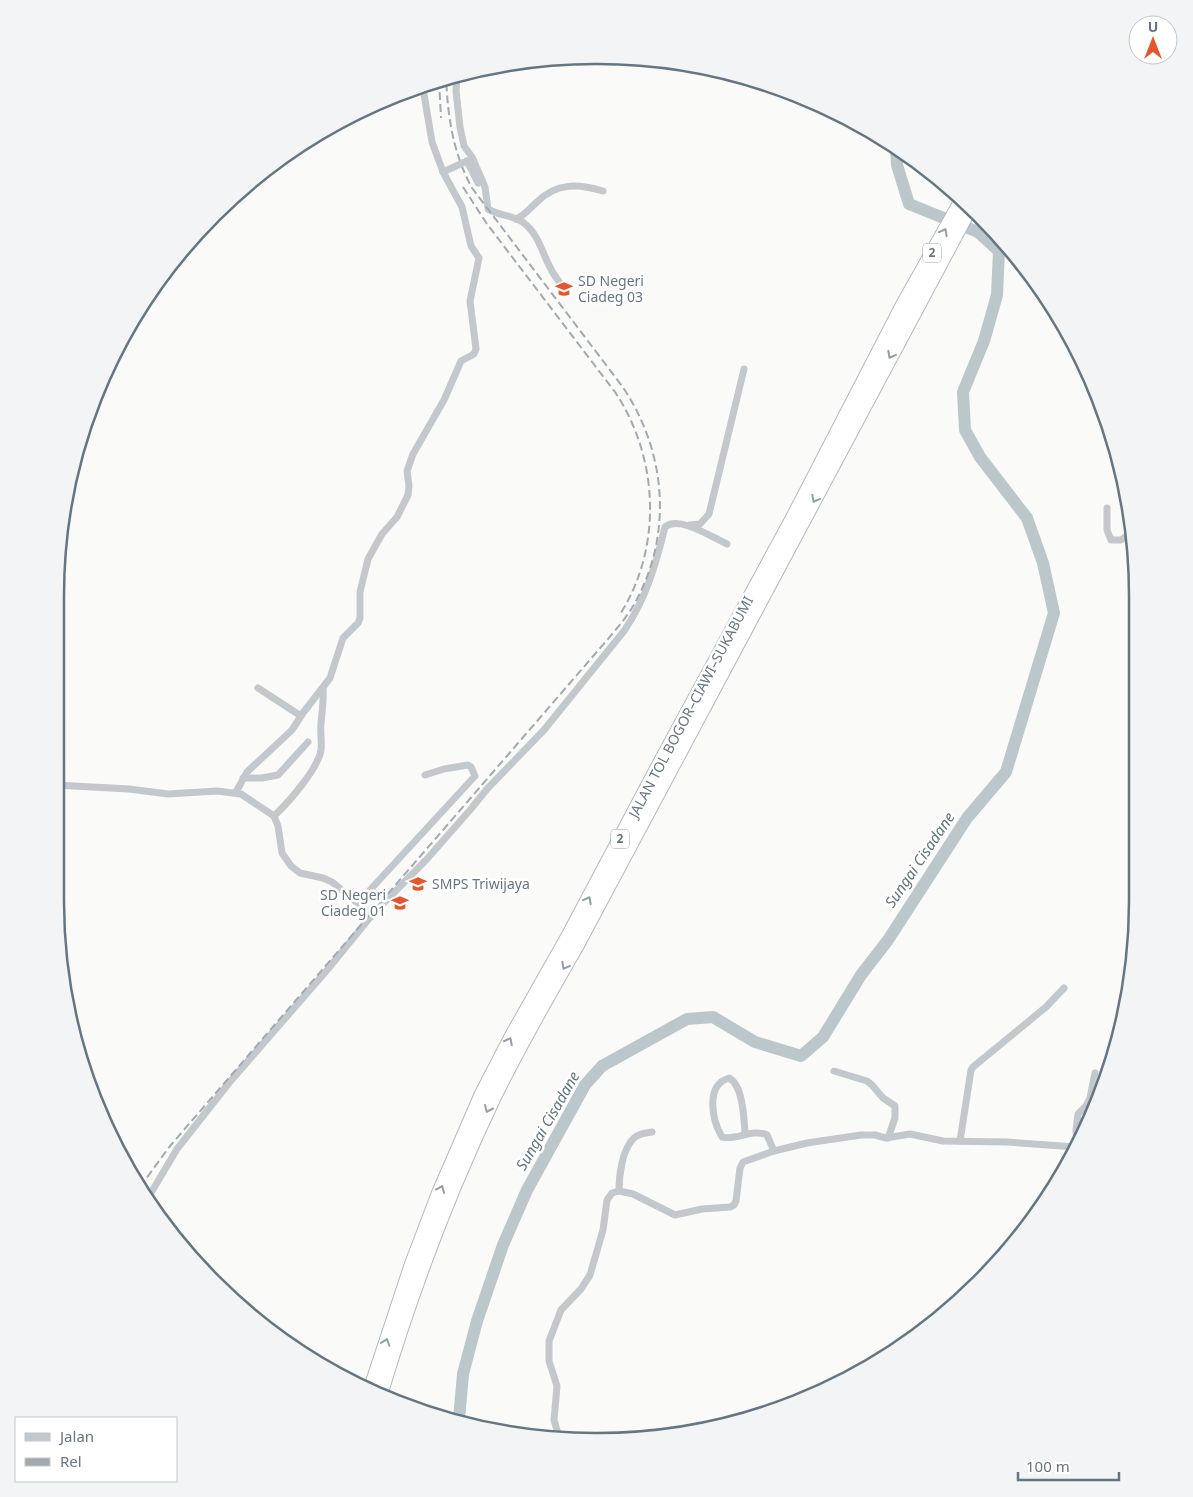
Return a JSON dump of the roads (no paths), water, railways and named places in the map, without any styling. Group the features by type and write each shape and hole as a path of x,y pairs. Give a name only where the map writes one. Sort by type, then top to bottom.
{"highway":[{"name":"JALAN TOL BOGOR–CIAWI–SUKABUMI","path":"382,1388 390,1361 450,1196 493,1099 522,1042 578,943 909,309 959,206"},
{"name":"JALAN TOL BOGOR–CIAWI–SUKABUMI","path":"373,1383 439,1192 482,1094 794,516 909,309 967,214"}],"street":[{"path":"457,83 460,127 464,146 472,157 484,187 488,209 495,214 523,222 540,245 551,270 564,289"},
{"path":"236,792 243,778 256,762 288,734 332,674 343,638 358,623 360,618 360,592 368,559 385,530 398,517 408,495 407,470 413,454 444,400 461,361 472,356 476,350 470,301 479,258 471,246 462,207 443,172 432,142 424,92"},
{"path":"443,172 467,161 486,197"},
{"path":"516,219 525,215 552,190 568,186 585,186 604,191"},
{"path":"151,1192 173,1156 229,1083 328,969 372,914 427,859 487,789 544,730 619,638 648,588 665,526 675,523 700,524 708,514 744,369"},
{"path":"1107,508 1107,530 1111,540 1121,540 1126,536"},
{"path":"690,525 727,544"},
{"path":"258,688 301,716"},
{"path":"274,816 309,774 319,757 322,748 323,688"},
{"path":"243,778 262,778 278,775 308,742"},
{"path":"358,903 475,776 468,765 444,768 425,775"},
{"path":"64,785 173,794 217,791 236,792 274,816 278,826 282,854 290,866 300,873 327,879 344,890 372,914"},
{"path":"960,1142 971,1070 1046,1008 1064,988"},
{"path":"834,1071 867,1082 872,1085 882,1098 895,1106 895,1118 888,1138"},
{"path":"1076,1132 1078,1114 1086,1106 1090,1098 1095,1073"},
{"path":"745,1133 739,1090 734,1080 729,1078 723,1080 717,1086 713,1098 714,1114 718,1131 722,1138 727,1139 745,1133 758,1132 767,1134 774,1151"},
{"path":"619,1191 619,1174 630,1143 634,1137 652,1132"},
{"path":"557,1432 554,1420 557,1383 548,1361 549,1341 561,1310 581,1289 590,1275 603,1230 607,1200 612,1192 619,1191 633,1194 675,1215 702,1209 730,1207 736,1201 742,1164 748,1160 807,1143 852,1136 872,1135 888,1138 910,1134 938,1141 1069,1146"}],"waterway":[{"name":"Sungai Cisadane","path":"459,1415 463,1374 477,1321 503,1245 527,1190 585,1085 602,1066 687,1019 713,1017 755,1042 801,1056 823,1037 861,975 888,940 967,818 1006,772 1054,613 1043,563 1027,518 980,457 965,430 963,392 984,341 997,295 999,251 978,232 909,204 897,165 897,157"}],"railway":[{"path":"144,1181 170,1146 624,620 638,597 649,571 660,517 659,490 648,436 622,386 472,188 456,148 448,107 447,86"},
{"path":"439,88 441,118"},
{"path":"463,187 487,224 615,392 630,418 640,445 647,474 650,503 649,533 643,562 633,590 619,616"}],"place":[{"name":"SD Negeri Ciadeg 03","path":"564,289"},
{"name":"SMPS Triwijaya","path":"418,884"},
{"name":"SD Negeri Ciadeg 01","path":"400,903"}]}
